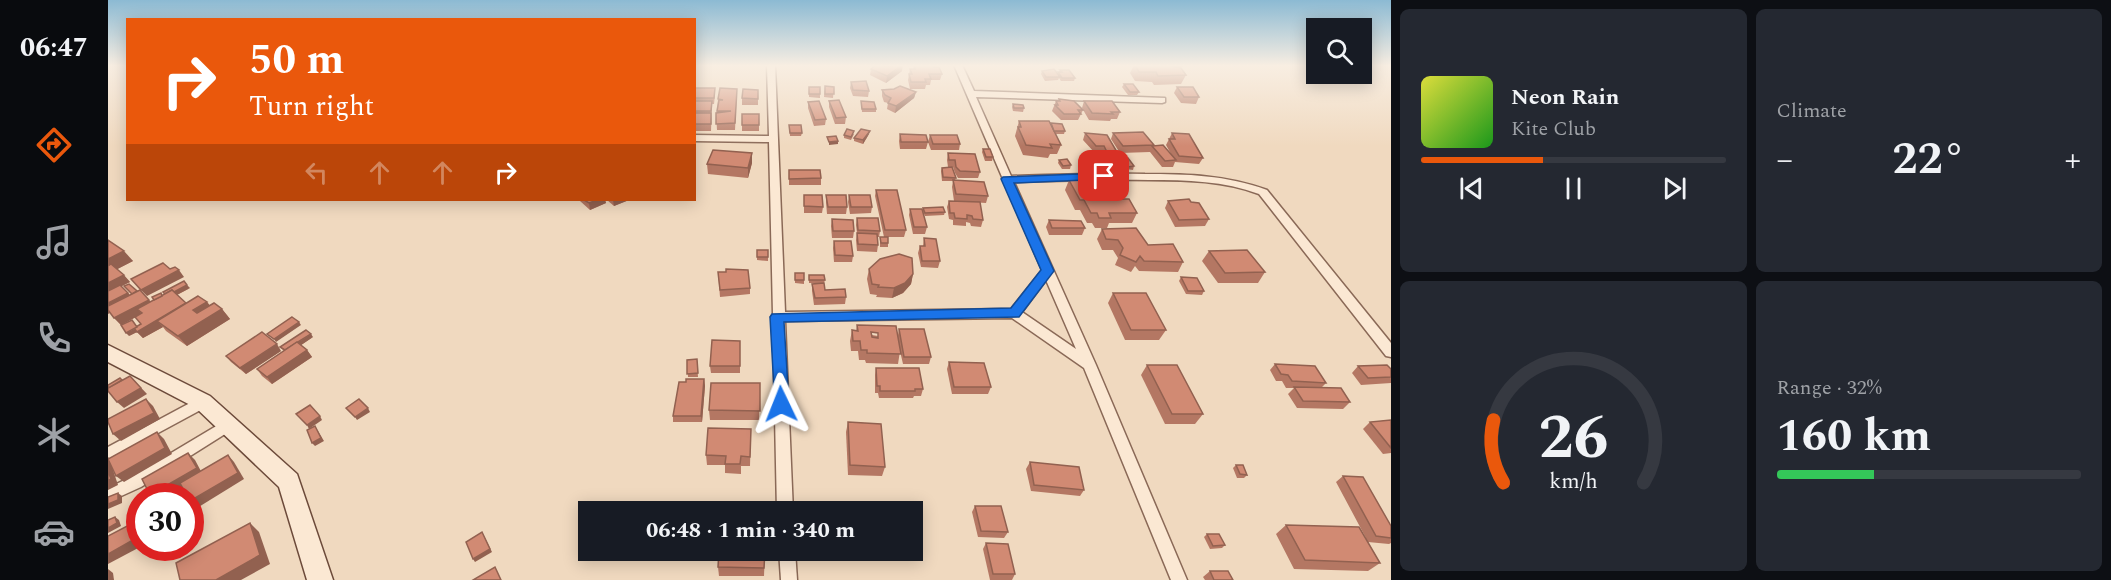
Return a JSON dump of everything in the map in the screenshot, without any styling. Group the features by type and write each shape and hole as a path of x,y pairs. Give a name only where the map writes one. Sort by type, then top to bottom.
{"street":[{"path":"772,92 785,501"},
{"path":"1162,100 971,94 1089,365 1179,580"},
{"path":"696,138 773,139"},
{"path":"1007,179 1104,176 1189,178 1248,186 1263,192 1391,352"},
{"path":"1014,313 1047,271"},
{"path":"777,317 1014,313 1089,365"},
{"path":"108,353 203,402 289,481 320,580"},
{"path":"108,454 203,402"},
{"path":"108,495 136,482 228,425"},
{"path":"788,561 789,580"}],"building":[{"path":"696,92 715,92 714,98 696,98"},
{"path":"719,92 737,92 735,123 716,124 716,113 731,111 717,111 719,100 723,100 718,99"},
{"path":"743,92 758,92 758,99 742,98"},
{"path":"883,92 916,92 896,106 888,103 891,98"},
{"path":"1181,92 1196,92 1199,97 1184,97"},
{"path":"1059,99 1074,101 1083,110 1078,110 1081,114 1064,114 1055,105 1058,105 1056,101 1060,101"},
{"path":"839,100 846,117 836,118 829,101"},
{"path":"696,101 712,101 711,111 696,111"},
{"path":"819,101 826,119 815,120 808,102"},
{"path":"861,101 874,102 876,109 862,109"},
{"path":"1084,101 1112,101 1120,112 1092,113"},
{"path":"1013,104 1023,105 1024,108 1014,108"},
{"path":"696,113 711,113 711,124 696,124"},
{"path":"742,114 759,114 759,125 742,125"},
{"path":"1019,121 1049,121 1061,145 1050,144 1052,148 1026,145 1018,127 1021,127"},
{"path":"1051,123 1062,124 1065,131 1054,131"},
{"path":"789,125 801,125 802,133 790,133"},
{"path":"847,129 854,131 851,137 844,135"},
{"path":"861,129 870,131 863,140 854,138"},
{"path":"1143,132 1154,145 1123,146 1113,133"},
{"path":"1085,133 1107,135 1117,152 1107,152 1104,146 1096,146"},
{"path":"1172,133 1189,134 1203,158 1179,156 1169,139 1175,139"},
{"path":"900,134 926,135 928,142 901,142"},
{"path":"930,135 957,135 960,144 933,144"},
{"path":"836,136 838,141 829,142 827,137"},
{"path":"1163,145 1176,160 1165,161 1152,146"},
{"path":"983,149 990,149 993,157 986,157"},
{"path":"713,150 752,153 748,168 707,164"},
{"path":"948,153 975,154 980,172 960,171 956,167 955,160 949,160"},
{"path":"1122,158 1128,158 1134,166 1128,167"},
{"path":"1067,159 1071,165 1063,166 1059,160"},
{"path":"1117,162 1123,162 1126,169 1121,169"},
{"path":"952,167 956,178 943,177 942,168"},
{"path":"789,170 820,170 821,178 789,179"},
{"path":"953,180 984,182 988,196 956,194"},
{"path":"1069,180 1105,180 1116,199 1129,199 1137,213 1109,213 1111,218 1099,218 1097,213 1091,213 1084,200 1080,200"},
{"path":"876,190 897,190 906,230 885,230"},
{"path":"804,195 822,195 823,207 804,206"},
{"path":"826,195 846,195 847,207 828,207"},
{"path":"849,195 870,195 872,207 851,207"},
{"path":"1189,199 1191,202 1199,203 1209,219 1179,220 1168,201"},
{"path":"949,201 980,202 983,220 973,219 972,216 967,215 967,219 955,218 954,213 950,213"},
{"path":"943,207 945,212 925,213 923,208"},
{"path":"910,209 922,209 927,227 914,227"},
{"path":"857,218 878,218 880,231 858,230"},
{"path":"832,219 853,220 854,231 833,231"},
{"path":"1049,220 1081,221 1085,228 1052,228"},
{"path":"1136,228 1148,245 1173,244 1183,262 1144,261 1140,256 1136,262 1120,255 1123,248 1118,240 1106,239 1102,229"},
{"path":"857,233 877,234 878,245 858,244"},
{"path":"880,237 888,237 888,243 881,243"},
{"path":"924,238 936,239 940,261 922,261 920,246 925,246"},
{"path":"108,240 124,251 108,259"},
{"path":"834,241 851,241 853,256 835,255"},
{"path":"757,250 768,250 768,257 757,257"},
{"path":"1247,250 1265,272 1225,273 1209,251"},
{"path":"899,254 912,258 913,274 905,283 894,288 878,287 879,285 872,284 869,269 880,259"},
{"path":"163,263 170,269 175,267 179,270 141,290 131,279"},
{"path":"111,264 124,275 108,283 108,266"},
{"path":"726,269 748,270 750,288 720,290 718,272 726,272"},
{"path":"795,273 804,273 804,280 795,280"},
{"path":"809,275 824,275 825,280 809,280"},
{"path":"1181,277 1197,278 1204,291 1188,291"},
{"path":"184,281 187,285 174,292 172,290 165,294 163,292"},
{"path":"824,283 825,290 845,289 846,297 815,298 812,284"},
{"path":"129,284 137,291 132,294 124,286"},
{"path":"120,285 128,293 108,303 108,291"},
{"path":"140,290 149,300 114,318 108,306"},
{"path":"172,290 186,303 137,332 134,328 141,324 135,317 142,313 137,309"},
{"path":"161,293 162,296 154,300 152,297"},
{"path":"1113,293 1146,293 1166,330 1131,330"},
{"path":"198,296 207,302 193,310 197,313 214,303 222,309 178,336 157,321"},
{"path":"292,317 299,322 274,339 267,334"},
{"path":"132,320 137,327 126,333 121,325"},
{"path":"857,325 896,326 901,354 867,353 867,350 861,350 860,341 853,341 852,330 858,331","holes":["871,332 878,333 878,338 872,337"]},
{"path":"899,329 924,329 931,357 904,357"},
{"path":"306,330 311,334 285,350 280,347"},
{"path":"262,332 277,344 240,368 226,356"},
{"path":"712,340 740,341 740,366 710,366"},
{"path":"297,342 307,350 267,377 257,369"},
{"path":"697,359 698,373 687,374 687,360"},
{"path":"949,362 984,363 991,387 954,387"},
{"path":"1275,364 1315,366 1326,383 1292,381 1288,375 1281,374"},
{"path":"1147,365 1177,365 1203,414 1172,414"},
{"path":"1387,365 1391,369 1391,377 1368,378 1358,366"},
{"path":"876,368 919,368 923,389 880,391 880,386 877,386"},
{"path":"130,376 141,388 117,402 108,388"},
{"path":"120,378 122,380 108,388 108,385"},
{"path":"686,379 704,379 701,416 673,416 679,382 686,382"},
{"path":"711,383 760,383 760,411 709,410"},
{"path":"1294,387 1341,388 1350,402 1303,401"},
{"path":"146,399 154,413 113,434 108,419"},
{"path":"359,399 368,408 355,417 346,408"},
{"path":"310,405 320,416 307,425 296,414"},
{"path":"1391,420 1391,448 1370,422"},
{"path":"848,422 881,424 885,467 850,465"},
{"path":"315,426 321,438 312,443 307,430"},
{"path":"708,428 751,429 750,457 741,456 740,464 725,464 726,456 706,455"},
{"path":"157,432 165,448 116,476 108,459"},
{"path":"188,453 197,468 171,483 144,483 142,479"},
{"path":"228,455 238,473 204,493 204,483 180,483"},
{"path":"1030,462 1079,467 1084,490 1034,485"},
{"path":"1236,465 1243,465 1247,475 1240,474"},
{"path":"1343,476 1363,477 1391,526 1391,538 1376,536"},
{"path":"118,493 118,500 108,504 108,497"},
{"path":"975,506 1001,506 1008,532 981,531"},
{"path":"115,517 117,523 108,528 108,520"},
{"path":"250,523 260,555 216,580 180,580 176,563 204,561 204,548"},
{"path":"1286,525 1359,527 1380,563 1305,560"},
{"path":"126,527 126,544 108,554 108,536"},
{"path":"482,532 490,549 473,559 466,542"},
{"path":"1207,534 1219,534 1225,545 1213,546"},
{"path":"986,543 1008,544 1015,574 993,574"},
{"path":"718,561 764,561 764,568 718,567"},
{"path":"495,567 501,580 473,580"},
{"path":"1210,571 1228,571 1233,580 1214,580"}],"route":[{"path":"781,404 777,317 1014,313 1047,271 1007,179 1104,176"}]}
